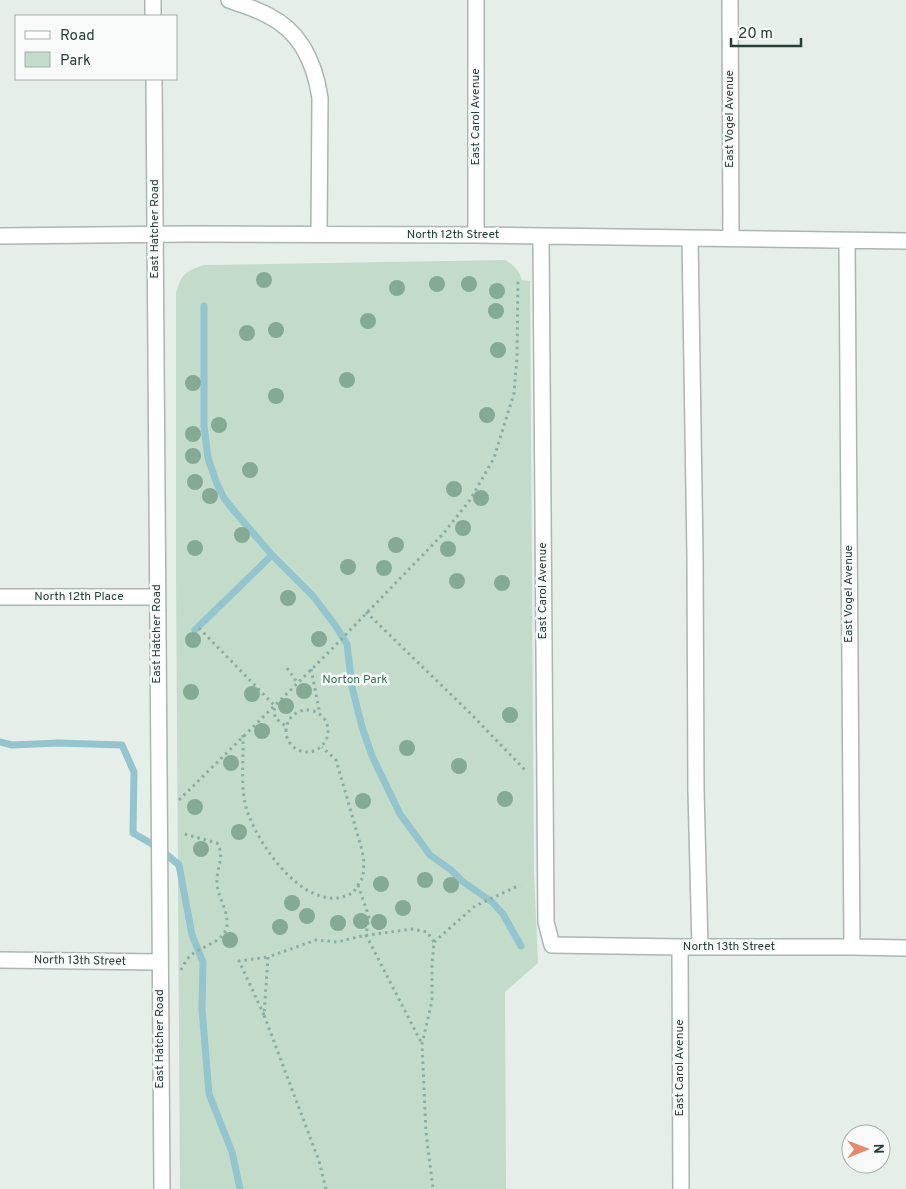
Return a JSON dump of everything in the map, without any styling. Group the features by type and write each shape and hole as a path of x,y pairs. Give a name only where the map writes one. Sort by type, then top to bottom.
{"street":[{"path":"153,0 154,15"},
{"path":"229,0 270,16 292,32 305,50 318,78 320,98 319,234"},
{"name":"East Carol Avenue","path":"476,0 476,235"},
{"name":"East Vogel Avenue","path":"730,0 730,239"},
{"name":"East Hatcher Road","path":"154,80 162,1189"},
{"name":"North 12th Street","path":"0,236 319,234 906,241"},
{"name":"East Carol Avenue","path":"541,236 546,922 552,945"},
{"path":"690,238 696,556 696,790 700,947"},
{"name":"East Vogel Avenue","path":"847,241 852,946"},
{"name":"North 12th Place","path":"0,597 158,597"},
{"name":"North 13th Street","path":"552,945 680,947 852,946 906,948"},
{"name":"East Carol Avenue","path":"680,947 681,1189"},
{"name":"North 13th Street","path":"0,960 160,962"}],"path":[{"path":"159,817 201,779 336,645 443,534 470,500 494,458 514,393 517,357 518,278"},
{"path":"366,612 470,713 527,772"},
{"path":"199,628 274,705 275,718 287,727"},
{"path":"287,668 297,682"},
{"path":"311,669 320,714"},
{"path":"314,711 320,714 325,720 328,734 326,741 322,747 310,752 297,750 288,740 287,727 293,715 300,712 314,711"},
{"path":"244,735 243,784 249,815 263,842 279,866 299,885 318,895 337,898 352,893 363,877 364,862 358,834 336,760 322,747"},
{"path":"181,833 218,843 221,849 217,882 227,922 225,932 216,941 189,956 181,970"},
{"path":"358,884 369,917 366,935 422,1044"},
{"path":"434,942 475,906 520,885"},
{"path":"326,1189 318,1161 264,1015 239,961 268,957 316,940 337,942 366,935 412,929 427,932 434,942 432,1001 422,1044 426,1123 433,1189"},
{"path":"264,1015 268,957"}],"green space":[{"name":"Norton Park","path":"505,260 516,268 522,280 530,281 534,872 538,963 505,992 506,1189 180,1189 176,578 176,293 178,287 185,274 192,269 204,265"}],"waterway":[{"path":"204,306 204,426 208,458 217,484 224,498 235,512 272,555 313,596 347,644 352,687 362,727 372,756 400,814 430,855 492,902 503,914 521,946"},
{"path":"195,630 272,555"},
{"path":"0,742 12,745 58,743 122,745 134,772 133,833 159,848 179,865 192,935 203,962 202,1009 209,1094 232,1152 240,1189"}]}
